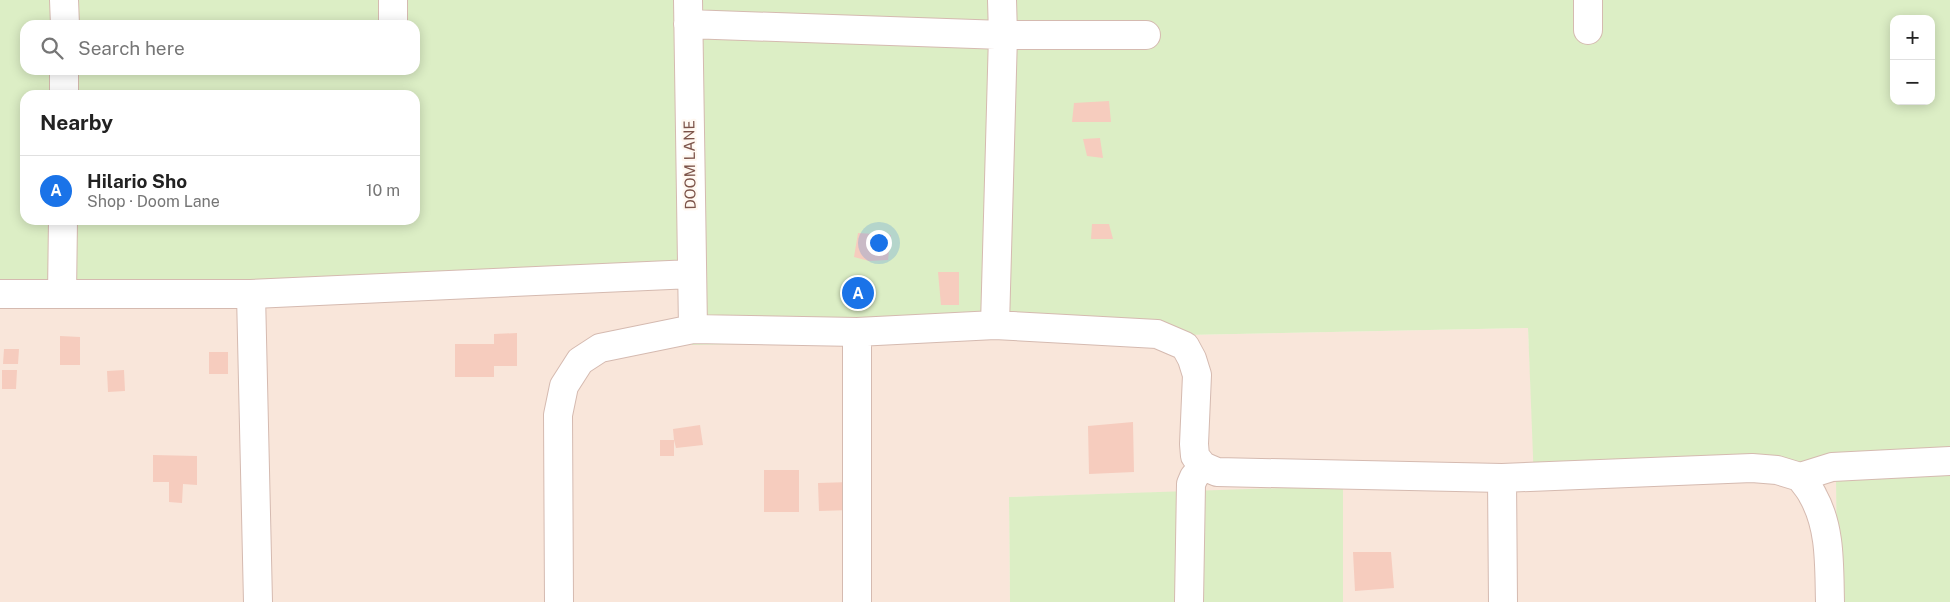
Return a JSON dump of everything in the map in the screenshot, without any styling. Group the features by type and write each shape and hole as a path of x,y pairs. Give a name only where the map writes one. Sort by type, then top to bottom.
{"street":[{"path":"64,0 65,20"},
{"path":"393,0 393,20"},
{"path":"995,325 1003,35 1002,0"},
{"path":"1588,0 1588,30"},
{"path":"688,12 1003,35 1146,35"},
{"name":"DOOM LANE","path":"688,12 693,329"},
{"path":"64,75 64,90"},
{"path":"62,294 63,225"},
{"path":"0,294 251,294 692,274"},
{"path":"251,294 258,602"},
{"path":"560,602 558,415 564,386 580,361 600,348 693,329 857,332 995,325 1157,334 1185,346 1192,359 1197,375 1195,456 1202,466 1217,472 1502,478 1752,468 1777,470 1800,477 1832,467 1950,461"},
{"path":"857,332 857,602"},
{"path":"1189,602 1192,484 1194,477 1202,466"},
{"path":"1800,477 1814,496 1827,538 1829,547 1830,602"},
{"path":"1502,478 1503,602"}],"shaded area":[{"path":"700,282 692,345 1528,328 1535,482 1836,476 1837,602 1343,602 1343,487 1009,497 1010,602 0,602 0,288"}],"green space":[{"path":"0,0 1950,0 1950,602 1837,602 1836,477 1534,482 1528,328 692,345 700,282 0,288"},
{"path":"1343,486 1343,602 1010,602 1009,497"}],"building":[{"path":"1109,101 1111,122 1072,122 1074,103"},
{"path":"1100,138 1103,158 1087,156 1083,139"},
{"path":"1092,224 1109,224 1113,239 1091,239"},
{"path":"858,233 891,235 888,260 869,261 854,257"},
{"path":"938,272 959,272 959,305 941,305"},
{"path":"517,333 517,366 494,366 494,377 455,377 455,344 494,344 494,334"},
{"path":"60,336 80,337 80,365 60,365"},
{"path":"4,349 19,349 18,364 3,364"},
{"path":"209,352 228,352 228,374 209,374"},
{"path":"2,370 17,370 16,389 2,389"},
{"path":"124,370 125,391 108,392 107,371"},
{"path":"1133,422 1134,472 1089,474 1088,426"},
{"path":"700,425 703,445 676,448 673,429"},
{"path":"660,440 674,440 674,456 660,456"},
{"path":"153,455 197,456 197,485 183,484 182,503 169,502 169,482 153,482"},
{"path":"764,470 799,470 799,512 764,512"},
{"path":"851,482 852,510 819,511 818,483"},
{"path":"1353,552 1391,552 1394,588 1355,591"}],"place":[{"name":"Hilario Sho","path":"858,293"}]}
